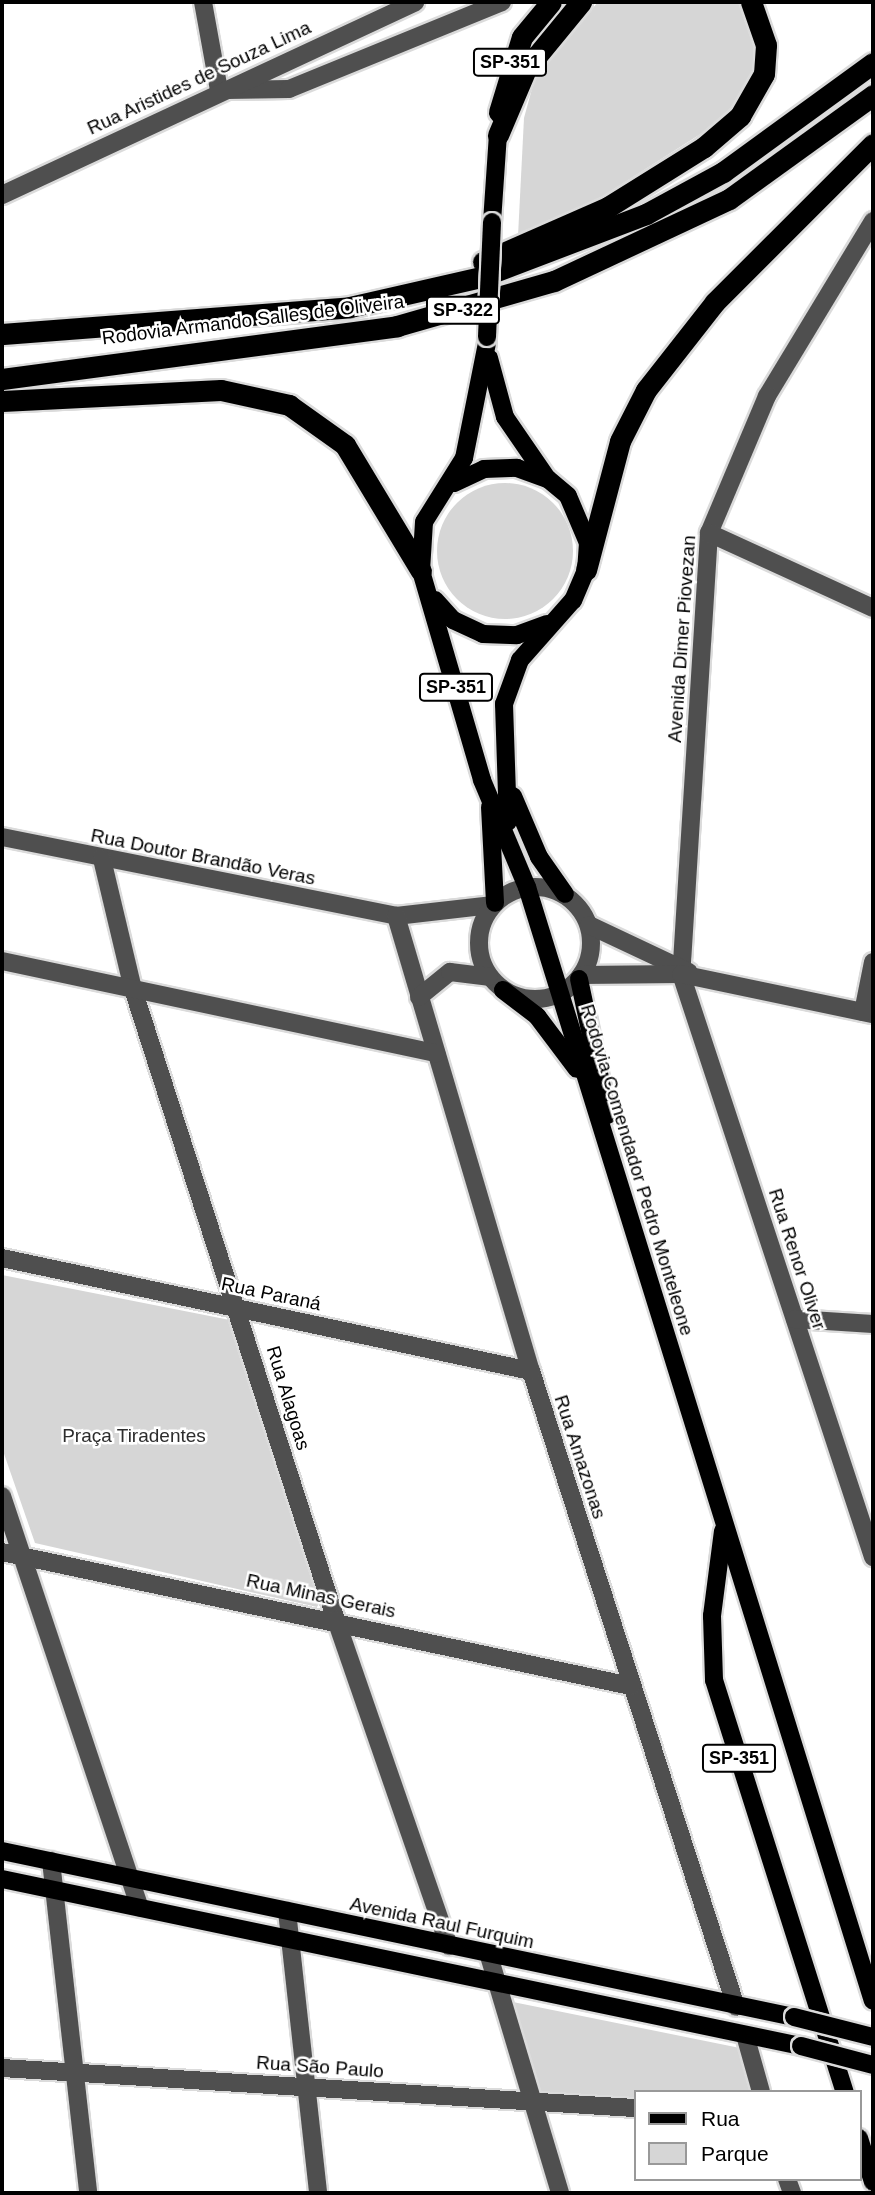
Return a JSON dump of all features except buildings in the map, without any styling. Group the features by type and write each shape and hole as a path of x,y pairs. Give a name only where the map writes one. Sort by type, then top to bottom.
{"highway":[{"name":"SP-351","path":"498,135 507,69 522,37 551,2"},
{"path":"498,135 526,69 581,2"},
{"path":"396,297 608,206 718,137 756,95 764,74 765,45 751,2"},
{"name":"Rodovia Armando Salles de Oliveira","path":"2,334 350,307 493,273 646,214 797,124 873,63"},
{"name":"Rodovia Armando Salles de Oliveira","path":"2,379 397,326 542,285 622,254 729,199 873,95"},
{"path":"586,570 620,441 646,390 715,302 873,144"},
{"path":"2,401 187,390 256,394 289,405 345,445 421,571"}],"main road":[{"name":"Rodovia Comendador Pedro Monteleone","path":"498,135 487,340 454,483 424,522 421,571 430,594 482,780 508,830 626,1200 873,2001"},
{"name":"SP-351","path":"487,340 505,417 548,479 582,518 586,570"},
{"name":"SP-351","path":"454,483 484,469 517,468 548,479"},
{"name":"Rodovia Comendador Pedro Monteleone","path":"508,830 504,704 520,660 549,623 573,600 586,570"},
{"name":"SP-351","path":"430,594 453,620 483,634 517,635 549,623"},
{"path":"505,773 540,857 565,894"},
{"path":"482,780 495,841 494,904"},
{"path":"580,977 626,1200"},
{"path":"503,990 552,1033 592,1097"},
{"name":"Rodovia Comendador Pedro Monteleone","path":"724,1524 712,1616 714,1680 844,2090"},
{"name":"Avenida Raul Furquim","path":"2,1851 489,1956 794,2017 873,2038"},
{"path":"2,1879 802,2046 873,2065"},
{"path":"861,2144 873,2182"}],"street":[{"path":"203,2 219,90 289,89 502,2"},
{"name":"Rua Aristides de Souza Lima","path":"2,195 219,90 415,2"},
{"name":"Avenida Dimer Piovezan","path":"687,973 709,533 767,396 867,240 873,221"},
{"path":"709,533 873,608"},
{"name":"Rua Doutor Brandão Veras","path":"2,837 396,916 494,904"},
{"name":"Rua Alagoas","path":"102,859 133,989 238,1308 336,1620 449,1946"},
{"path":"589,925 592,944 580,977 559,994 531,999 503,990 489,976 478,940 494,904 527,887 565,894 589,925 687,973 868,1013 873,962"},
{"name":"Rua Amazonas","path":"396,916 531,1371 736,2007"},
{"path":"2,961 436,1053"},
{"path":"419,997 450,972 489,976"},
{"path":"580,977 687,973"},
{"name":"Rua Renor Oliver","path":"687,973 795,1319 867,1518 873,1557"},
{"name":"Rua Paraná","path":"2,1258 531,1371"},
{"path":"795,1319 873,1324"},
{"path":"2,1496 140,1908"},
{"name":"Rua Minas Gerais","path":"2,1552 336,1620 631,1686"},
{"path":"51,1861 88,2193"},
{"path":"287,1911 318,2193"},
{"path":"489,1956 560,2193"},
{"path":"745,2035 760,2090"},
{"name":"Rua São Paulo","path":"2,2068 634,2108"}],"green space":[{"path":"598,2 738,2 754,46 753,72 732,109 710,128 603,196 518,236 524,118 536,74"},
{"path":"505,483 531,488 553,503 568,525 573,551 568,577 553,599 531,614 505,619 479,614 457,599 442,577 437,551 442,525 457,503 479,488"},
{"name":"Praça Tiradentes","path":"2,1275 235,1321 321,1600 317,1607 35,1543 2,1448"},
{"path":"508,2001 740,2048 752,2090 634,2090 634,2101 538,2094"}]}
